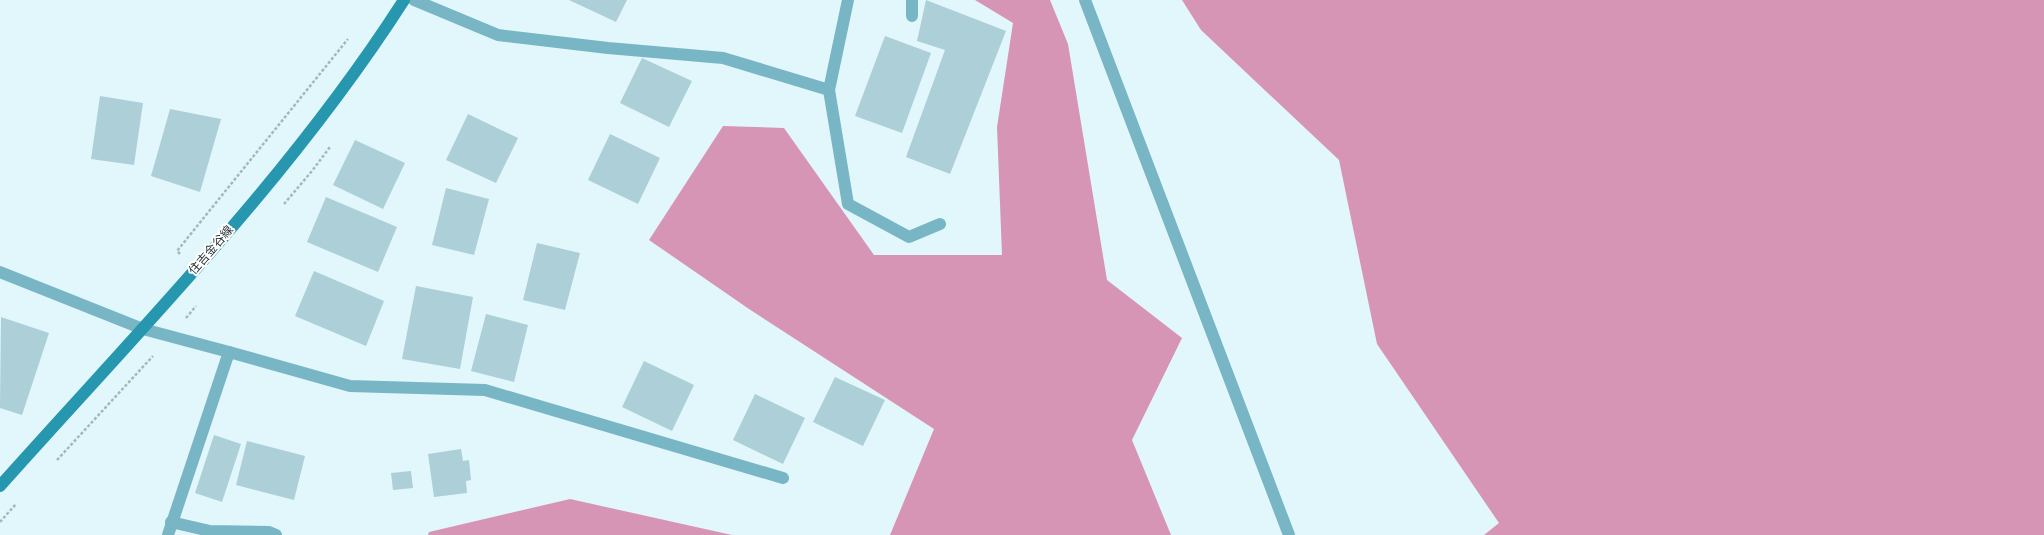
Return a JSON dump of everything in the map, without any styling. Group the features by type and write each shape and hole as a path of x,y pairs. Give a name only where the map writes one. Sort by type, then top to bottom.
{"main road":[{"name":"住吉金谷線","path":"0,486 143,328 288,160 356,73 404,0"}],"street":[{"path":"414,0 498,34 608,48 723,58 828,90"},
{"path":"848,0 828,90 848,204 909,238 940,224"},
{"path":"912,0 912,16"},
{"path":"1085,0 1289,535"},
{"path":"1,272 143,328 350,386 485,390 783,478"},
{"path":"168,535 228,352"},
{"path":"171,522 210,531 269,532 276,535"}],"path":[{"path":"195,269 177,251 348,38"}],"shaded area":[{"path":"975,0 1050,0 1068,44 1107,280 1182,338 1132,440 1171,535 890,535 934,429 749,309 649,240 723,126 784,128 874,255 1002,255 997,127 1013,23"},
{"path":"1182,0 2044,0 2044,535 1484,535 1499,523 1377,344 1339,160 1201,30"},
{"path":"570,499 732,535 428,535 429,532"}],"building":[{"path":"569,0 627,0 616,22"},
{"path":"926,0 1006,31 950,174 906,157 945,50 917,41"},
{"path":"885,36 931,53 902,133 855,116"},
{"path":"642,58 692,81 669,127 620,103"},
{"path":"100,96 143,103 134,165 91,159"},
{"path":"170,109 221,119 200,192 151,176"},
{"path":"468,114 518,138 496,183 446,160"},
{"path":"610,134 660,158 638,204 588,180"},
{"path":"355,140 405,163 383,209 333,185"},
{"path":"446,188 489,199 474,255 432,245"},
{"path":"326,197 397,227 378,272 307,242"},
{"path":"537,243 580,253 565,310 523,300"},
{"path":"314,271 384,301 366,346 295,316"},
{"path":"416,286 473,297 460,369 402,359"},
{"path":"486,314 528,325 514,382 471,371"},
{"path":"1,317 49,333 22,415 0,408"},
{"path":"644,361 694,385 672,431 622,407"},
{"path":"835,377 885,400 863,446 813,422"},
{"path":"755,394 805,418 783,464 733,440"},
{"path":"214,435 241,444 222,502 195,493"},
{"path":"247,441 305,456 294,500 236,485"},
{"path":"461,449 463,461 469,460 471,480 466,481 467,493 434,497 428,454"},
{"path":"411,471 413,488 393,490 391,473"}]}
